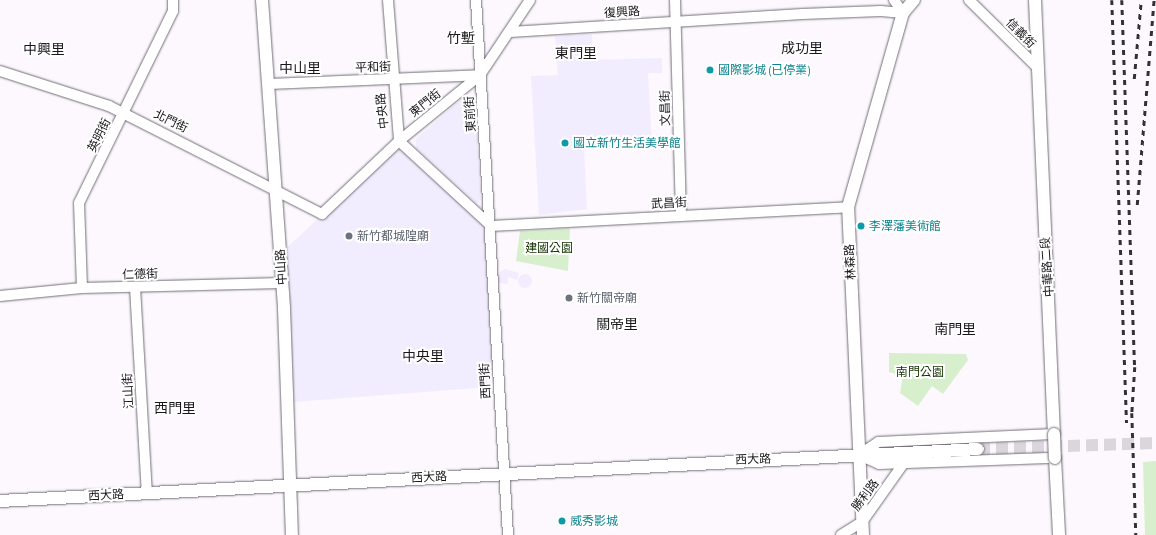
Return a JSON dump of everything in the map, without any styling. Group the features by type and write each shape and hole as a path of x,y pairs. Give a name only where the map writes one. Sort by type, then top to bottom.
{"street":[{"name":"英明街","path":"82,288 79,203 125,113 174,11 173,0"},
{"name":"中山路","path":"262,0 282,283 292,535"},
{"name":"中央路","path":"388,0 392,79 398,141 492,226"},
{"name":"東前街","path":"476,0 480,75 492,226"},
{"name":"東門街","path":"322,214 398,141 480,75 530,0"},
{"name":"文昌街","path":"675,0 681,216"},
{"path":"894,0 903,13"},
{"name":"林森路","path":"863,535 848,207 903,13 914,0"},
{"name":"信義街","path":"969,0 1038,68"},
{"name":"中華路二段","path":"1035,0 1059,535"},
{"name":"復興路","path":"510,32 880,10 903,13"},
{"name":"北門街","path":"0,71 125,113 276,188 322,214"},
{"name":"平和街","path":"268,84 480,75"},
{"name":"武昌街","path":"492,226 848,207"},
{"name":"西門街","path":"492,226 503,474 508,535"},
{"name":"仁德街","path":"0,296 82,288 282,283"},
{"name":"江山街","path":"135,287 147,493"},
{"path":"859,455 878,442 1054,434"},
{"name":"西大路","path":"0,501 978,449"},
{"name":"西大路","path":"859,455 879,464 1055,458"},
{"name":"勝利路","path":"841,535 862,522 903,464"}],"shaded area":[{"path":"592,34 593,60 662,58 662,73 648,73 652,145 584,149 587,209 539,215 531,76 558,75 555,36"},
{"path":"467,94 475,97 481,199 477,204 416,148 416,139"},
{"path":"398,144 491,225 489,313 494,375 489,376 490,387 293,402 280,254"},
{"path":"505,269 519,273 517,280 508,277 508,284 498,283 498,273"},
{"path":"522,274 528,274 532,278 532,284 528,288 522,288 518,284 518,278"}],"green space":[{"name":"建國公園","path":"570,228 568,271 516,261 520,231"},
{"name":"南門公園","path":"889,353 966,354 968,360 943,394 932,386 918,406 900,393 903,376 889,372"},
{"path":"1156,461 1156,535 1145,535 1143,462"}],"tunnel":[{"path":"978,449 1156,443"}],"railway":[{"path":"1112,0 1127,423"},
{"path":"1122,0 1135,367 1132,413 1136,535"},
{"path":"1134,79 1141,0"},
{"path":"1137,205 1154,0"}],"place":[{"name":"國際影城 (已停業)","path":"710,70"},
{"name":"國立新竹生活美學館","path":"565,143"},
{"name":"李澤藩美術館","path":"861,226"},
{"name":"新竹都城隍廟","path":"349,236"},
{"name":"新竹關帝廟","path":"569,298"},
{"name":"威秀影城","path":"562,521"}],"district":[{"name":"竹塹","path":"461,38"},
{"name":"成功里","path":"802,48"},
{"name":"中興里","path":"44,49"},
{"name":"東門里","path":"576,53"},
{"name":"中山里","path":"300,68"},
{"name":"關帝里","path":"617,324"},
{"name":"南門里","path":"955,329"},
{"name":"中央里","path":"423,356"},
{"name":"西門里","path":"175,408"}]}
